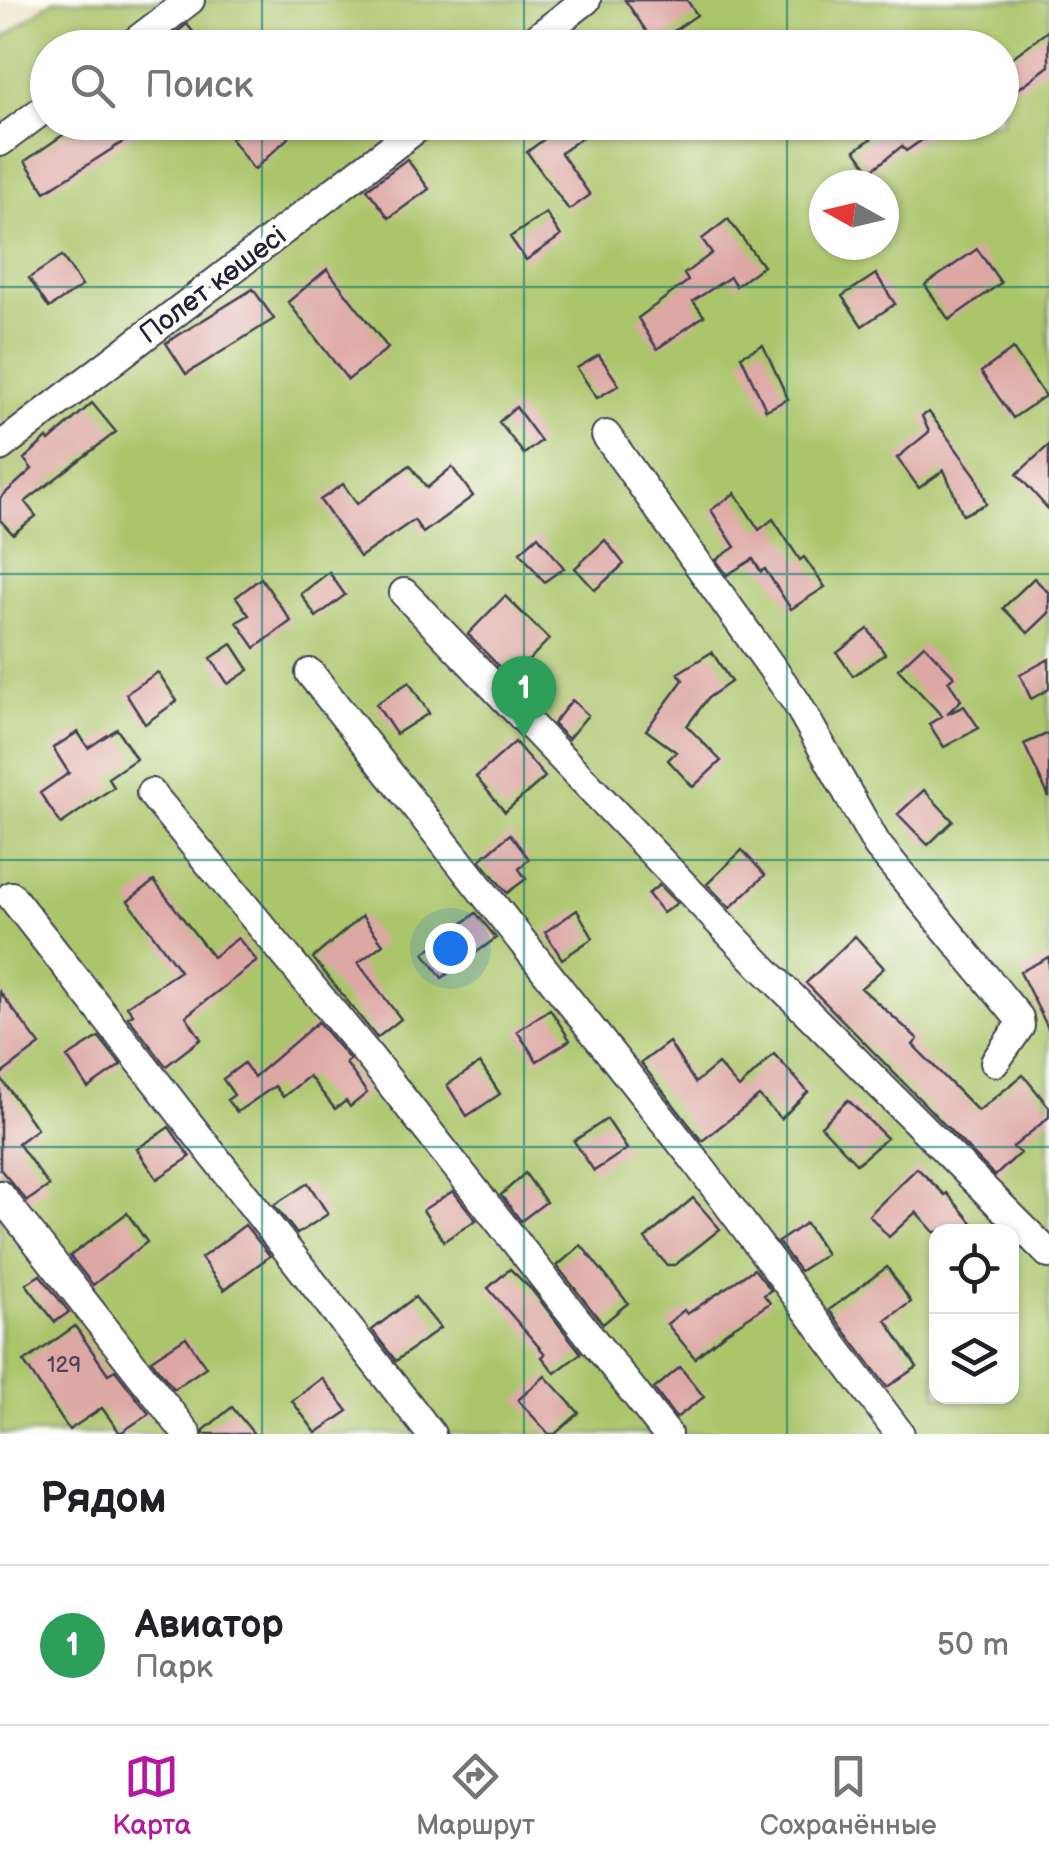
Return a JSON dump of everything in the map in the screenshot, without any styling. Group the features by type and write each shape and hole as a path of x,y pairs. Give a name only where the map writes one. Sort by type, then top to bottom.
{"street":[{"path":"150,30 190,0"},
{"path":"547,30 586,0"},
{"path":"0,142 30,120"},
{"name":"Полет көшесі","path":"0,447 401,140"},
{"path":"606,435 797,703 877,845 1019,1018 1020,1026 995,1062"},
{"path":"404,593 761,966 1049,1254"},
{"path":"310,672 694,1160 900,1434"},
{"path":"150,793 369,1056 666,1434"},
{"path":"12,896 432,1434"},
{"path":"0,1195 187,1434"}],"green space":[{"path":"53,0 1049,0 1049,1434 0,1434 0,41"}],"building":[{"path":"625,0 687,0 697,15 675,30 645,30"},
{"path":"1049,30 1049,66 1019,88 1019,52"},
{"path":"56,140 126,140 45,192 25,161"},
{"path":"232,140 286,140 254,170"},
{"path":"543,140 579,140 561,153 590,195 569,210 527,152"},
{"path":"869,140 922,140 906,151 902,146 870,170 855,150"},
{"path":"407,159 429,189 389,218 367,189"},
{"path":"546,213 561,236 526,260 510,237"},
{"path":"728,219 763,266 736,286 730,277 693,301 704,316 657,349 638,318 688,281 684,274 712,253 702,239"},
{"path":"977,249 1001,283 949,320 925,285"},
{"path":"62,256 82,286 49,308 29,278"},
{"path":"327,269 388,348 348,380 288,302"},
{"path":"876,274 895,304 862,326 842,296"},
{"path":"253,289 274,319 186,374 166,343"},
{"path":"763,345 788,399 766,410 741,356"},
{"path":"1013,349 1045,396 1013,418 981,372"},
{"path":"599,355 619,385 597,398 577,368"},
{"path":"92,403 116,432 25,502 36,516 13,534 0,520 0,498 32,469 24,459"},
{"path":"516,407 541,441 524,454 499,422"},
{"path":"929,412 976,476 986,504 963,515 944,470 919,488 897,458 929,432 922,416"},
{"path":"1049,445 1049,510 1017,474"},
{"path":"410,465 427,488 452,467 473,496 423,533 414,520 360,557 320,500 343,484 357,504"},
{"path":"735,493 759,530 773,519 800,560 804,557 825,587 791,609 765,569 761,572 753,559 727,575 716,560 735,547 711,510"},
{"path":"538,536 564,568 544,582 520,552"},
{"path":"605,540 624,564 595,590 575,568"},
{"path":"329,572 345,595 316,617 301,594"},
{"path":"261,578 291,621 255,648 237,622 249,615 236,597"},
{"path":"1034,578 1049,593 1049,613 1028,633 1003,608"},
{"path":"505,596 549,639 511,679 468,634"},
{"path":"868,629 885,654 853,676 837,653"},
{"path":"232,644 249,670 228,684 211,658"},
{"path":"924,645 954,676 948,681 961,700 947,714 964,706 979,728 944,747 929,724 942,716 898,669"},
{"path":"712,652 731,682 708,698 687,726 721,761 693,787 668,760 676,752 646,730 683,680 678,673"},
{"path":"1049,659 1049,689 1031,699 1020,675"},
{"path":"158,672 177,701 145,724 126,694"},
{"path":"409,682 429,713 396,734 376,704"},
{"path":"572,700 588,715 568,739 553,724"},
{"path":"117,729 136,759 108,778 114,787 61,824 40,793 69,773 53,748 78,732 88,748"},
{"path":"1049,733 1049,797 1024,744"},
{"path":"515,742 545,777 505,812 476,777"},
{"path":"924,790 953,821 928,845 898,814"},
{"path":"510,834 529,859 519,869 526,879 507,893 480,860"},
{"path":"742,850 765,875 730,908 707,884"},
{"path":"154,881 213,957 238,938 257,961 186,1016 201,1039 166,1066 128,1017 133,1014 127,1006 180,971 128,901"},
{"path":"659,885 677,903 663,913 648,894"},
{"path":"577,910 593,938 562,959 545,932"},
{"path":"476,913 496,938 442,978 424,953"},
{"path":"362,916 383,944 358,963 401,1019 377,1038 313,958"},
{"path":"855,936 884,968 861,988 918,1039 913,1045 978,1111 1023,1075 1049,1107 1049,1117 1013,1147 1020,1153 995,1176 806,983"},
{"path":"1049,957 1049,1030 1020,972"},
{"path":"0,992 40,1045 0,1075"},
{"path":"550,1009 570,1040 537,1061 517,1031"},
{"path":"318,1022 350,1060 346,1063 367,1093 350,1107 346,1101 335,1109 309,1076 283,1097 275,1086 237,1112 227,1100 234,1095 223,1079 244,1063 254,1077"},
{"path":"99,1037 121,1065 88,1088 67,1057"},
{"path":"669,1042 695,1083 718,1064 739,1088 774,1054 808,1092 781,1119 759,1096 702,1141 641,1063"},
{"path":"480,1063 500,1094 467,1116 447,1085"},
{"path":"0,1077 37,1129 18,1143 49,1186 27,1201 0,1169"},
{"path":"848,1100 887,1138 857,1164 821,1126"},
{"path":"607,1119 627,1149 594,1171 574,1141"},
{"path":"169,1127 190,1157 157,1179 137,1149"},
{"path":"917,1168 947,1193 973,1224 929,1226 916,1212 889,1237 869,1215"},
{"path":"525,1173 546,1202 521,1221 501,1195"},
{"path":"308,1183 328,1214 297,1234 274,1205"},
{"path":"453,1191 476,1220 444,1241 423,1210"},
{"path":"693,1198 720,1229 675,1265 667,1265 645,1239"},
{"path":"127,1213 147,1242 93,1285 70,1256"},
{"path":"806,1223 826,1254 800,1271 778,1242"},
{"path":"245,1225 270,1256 224,1290 201,1258"},
{"path":"581,1245 628,1303 603,1324 557,1266"},
{"path":"887,1267 911,1302 886,1320 917,1367 887,1387 829,1310"},
{"path":"510,1269 531,1289 581,1353 555,1373 542,1357 545,1354 488,1288"},
{"path":"754,1269 771,1290 764,1295 770,1303 695,1358 667,1324"},
{"path":"40,1275 69,1312 55,1322 26,1284"},
{"path":"415,1297 440,1328 396,1361 372,1330"},
{"path":"75,1326 108,1374 115,1370 149,1414 120,1433 102,1408 69,1430 24,1362"},
{"path":"186,1337 206,1367 174,1389 151,1360"},
{"path":"680,1367 704,1397 676,1418 654,1389"},
{"path":"545,1376 579,1413 555,1434 549,1434 518,1400"},
{"path":"322,1378 348,1411 316,1433 292,1401"},
{"path":"232,1407 254,1434 204,1434 204,1430"}],"place":[{"name":"Авиатор","path":"524,738"}]}
